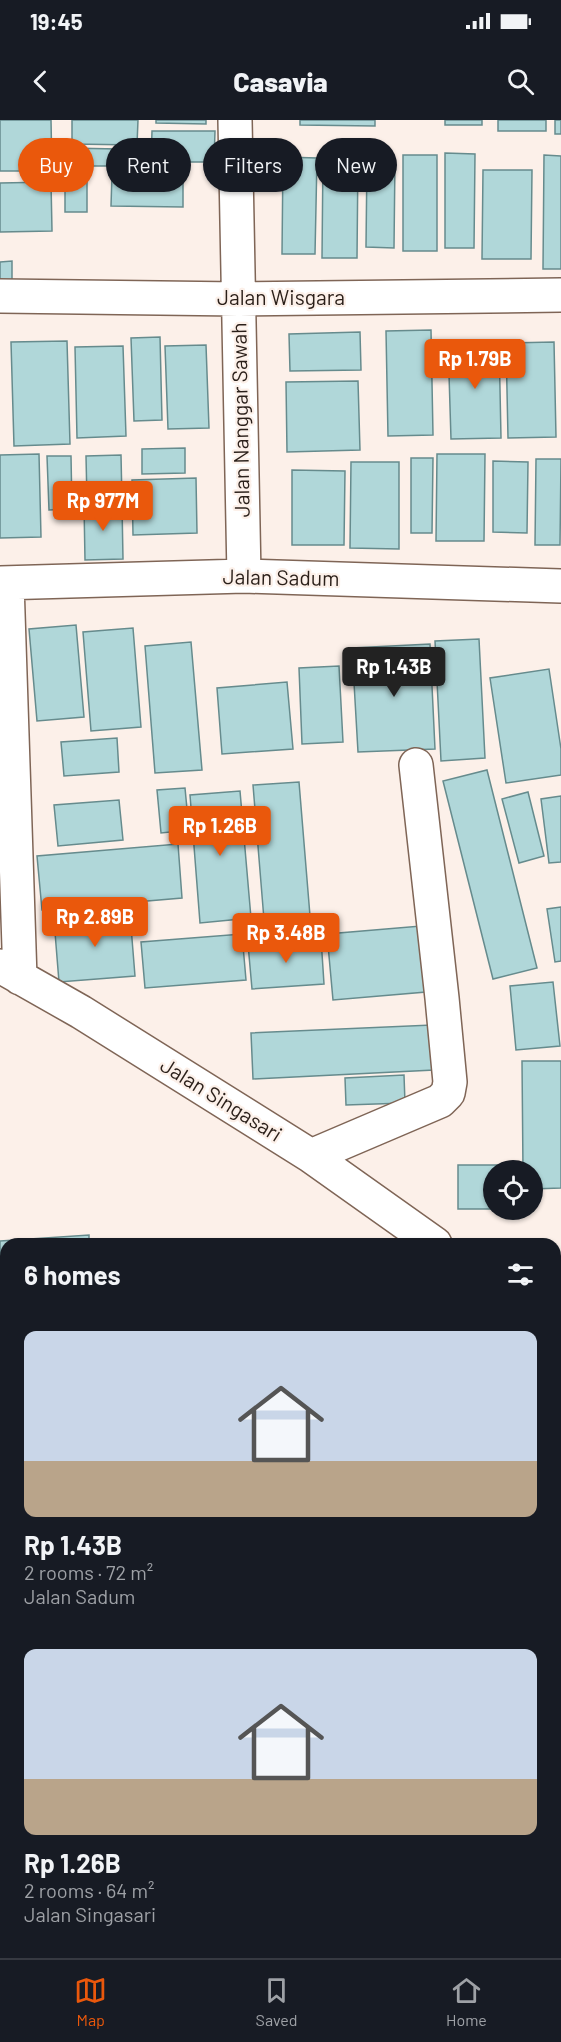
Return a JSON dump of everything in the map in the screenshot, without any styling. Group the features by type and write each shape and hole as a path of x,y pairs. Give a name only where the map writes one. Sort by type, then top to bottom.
{"street":[{"name":"Jalan Nanggar Sawah","path":"235,120 244,576"},
{"name":"Jalan Wisgara","path":"0,296 239,299 561,295"},
{"name":"Jalan Sadum","path":"3,583 244,576 561,586"},
{"path":"3,583 10,972"},
{"path":"311,1156 440,1101 448,1093 450,1082 443,1008 416,765"},
{"name":"Jalan Singasari","path":"10,972 81,1012 311,1156 427,1238"}],"building":[{"path":"0,120 51,120 51,138 18,138 18,171 0,171"},
{"path":"72,120 138,120 137,138 106,138 106,145 94,144 94,138 72,138"},
{"path":"156,120 206,120 206,124 156,123"},
{"path":"300,120 375,120 375,126 300,125"},
{"path":"445,120 482,120 482,125 445,125"},
{"path":"498,120 546,120 546,131 498,131"},
{"path":"555,120 561,120 561,134 555,134"},
{"path":"152,131 215,131 215,138 203,138 203,162 191,162 191,138 152,138"},
{"path":"94,149 106,149 106,166 94,166"},
{"path":"445,153 475,154 474,248 445,248"},
{"path":"403,155 437,155 437,251 403,251"},
{"path":"544,155 561,156 561,269 543,269"},
{"path":"303,158 315,158 315,254 282,254 283,192 303,192"},
{"path":"483,170 532,170 531,259 482,259"},
{"path":"0,183 18,183 18,192 51,192 52,231 0,232"},
{"path":"65,192 87,192 87,212 65,212"},
{"path":"111,192 183,192 183,207 111,206"},
{"path":"323,192 358,192 357,258 322,258"},
{"path":"367,192 395,192 394,248 366,247"},
{"path":"12,261 12,284 0,284 0,262"},
{"path":"431,330 433,435 388,436 386,331"},
{"path":"360,332 361,370 290,371 289,334"},
{"path":"160,337 162,420 134,421 131,338"},
{"path":"67,341 70,444 14,446 11,342"},
{"path":"499,341 501,438 451,439 448,342"},
{"path":"554,342 556,437 508,438 506,343"},
{"path":"206,345 209,428 168,429 165,346"},
{"path":"123,346 126,436 77,438 75,347"},
{"path":"358,381 360,450 287,452 286,382"},
{"path":"185,448 185,473 142,474 142,449"},
{"path":"39,454 41,537 0,538 0,455"},
{"path":"437,454 485,454 484,541 436,541"},
{"path":"121,455 122,501 87,501 86,456"},
{"path":"47,456 71,456 72,509 49,510"},
{"path":"411,458 433,458 432,533 411,533"},
{"path":"536,459 561,459 560,545 535,545"},
{"path":"493,461 528,462 527,533 493,532"},
{"path":"351,462 399,462 399,549 350,548"},
{"path":"292,470 345,471 344,545 292,545"},
{"path":"196,478 197,533 133,535 132,480"},
{"path":"84,505 122,505 123,559 85,560"},
{"path":"76,625 84,717 37,721 29,629"},
{"path":"133,628 141,727 91,731 83,632"},
{"path":"479,639 485,758 441,761 435,641"},
{"path":"191,642 202,770 155,773 145,646"},
{"path":"430,644 435,749 358,752 352,648"},
{"path":"339,666 343,742 302,744 299,668"},
{"path":"549,669 561,749 561,775 506,783 490,678"},
{"path":"287,682 293,749 222,754 217,688"},
{"path":"117,738 119,772 64,776 61,742"},
{"path":"487,770 537,968 493,979 443,781"},
{"path":"299,782 311,928 265,932 253,785"},
{"path":"185,788 189,830 161,833 157,790"},
{"path":"240,791 251,918 200,923 190,795"},
{"path":"528,792 544,856 519,863 502,799"},
{"path":"561,796 561,862 549,863 541,799"},
{"path":"119,800 123,840 58,846 54,805"},
{"path":"178,844 182,898 42,910 37,856"},
{"path":"561,907 561,961 555,962 547,909"},
{"path":"130,914 135,976 59,982 54,920"},
{"path":"421,926 426,992 333,1000 327,934"},
{"path":"242,934 246,980 145,988 141,942"},
{"path":"321,938 324,984 252,989 248,944"},
{"path":"553,982 560,1046 516,1050 510,986"},
{"path":"432,1025 434,1070 253,1079 251,1033"},
{"path":"522,1061 561,1061 561,1188 543,1189 543,1160 523,1160"},
{"path":"404,1075 405,1103 346,1105 345,1078"},
{"path":"458,1165 483,1165 483,1209 458,1209"},
{"path":"89,1235 89,1238 44,1238"}]}
